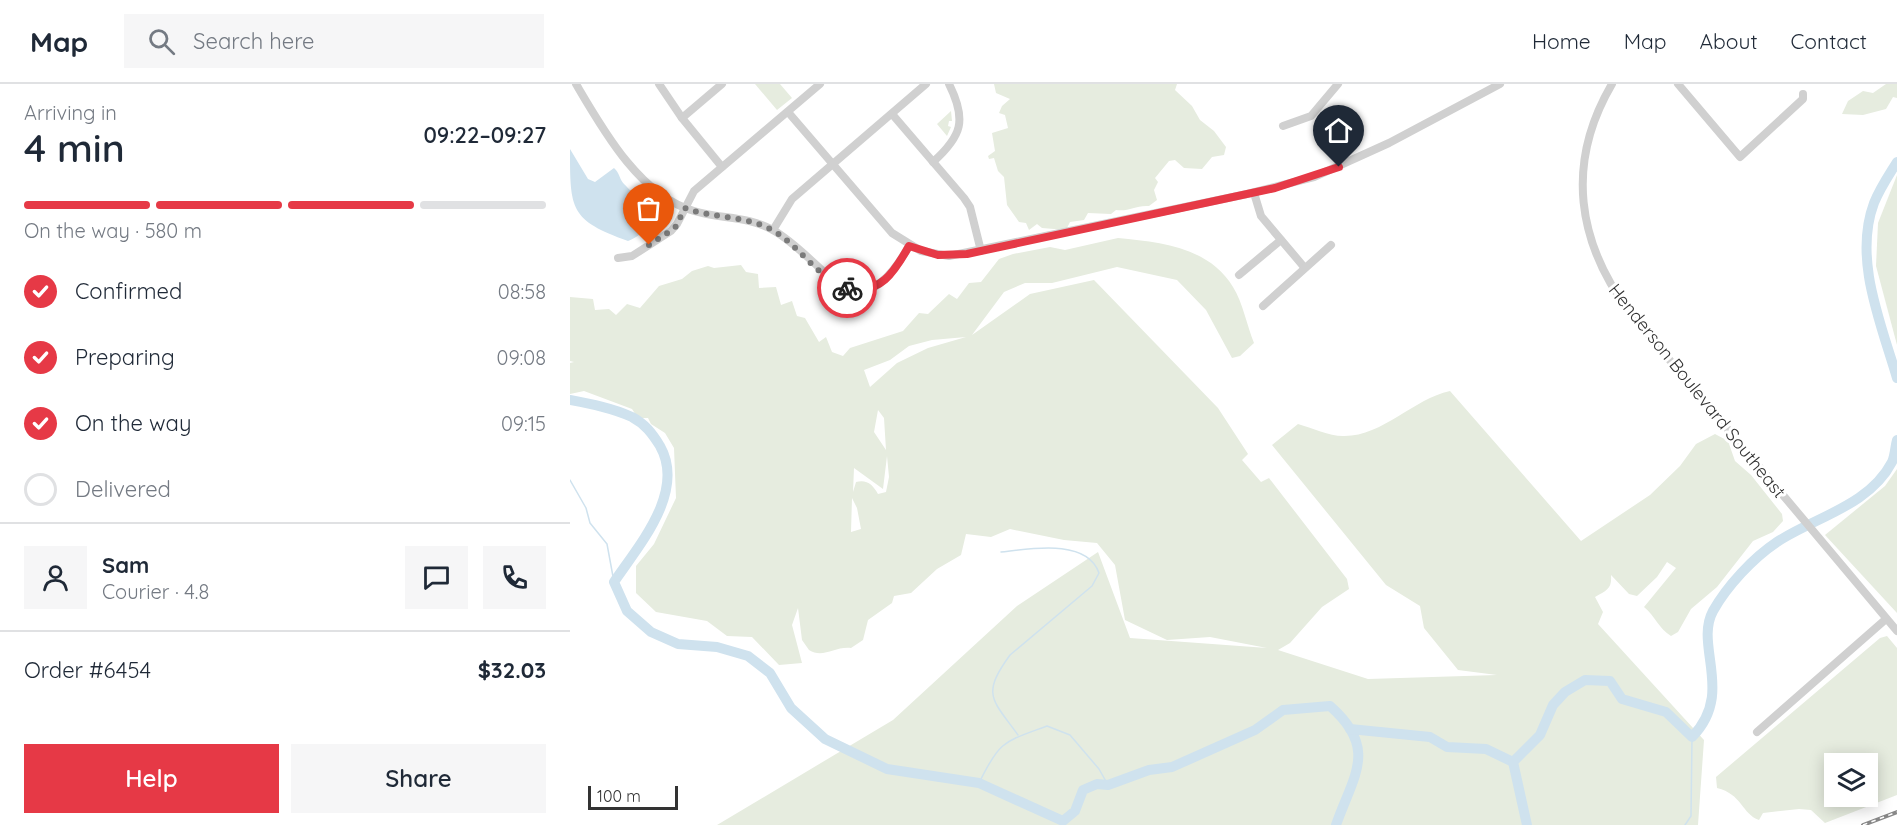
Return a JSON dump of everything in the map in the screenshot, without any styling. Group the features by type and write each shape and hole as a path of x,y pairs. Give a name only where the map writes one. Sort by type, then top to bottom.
{"street":[{"path":"576,84 639,177 658,195 685,208 739,218 773,230 790,242 831,280 857,290 872,288 888,278 909,246"},
{"path":"659,84 682,118 722,167"},
{"path":"682,118 722,84"},
{"path":"618,258 632,256 671,231 690,195 820,84"},
{"path":"773,230 792,199 926,84"},
{"path":"933,162 951,145 958,132 959,108 949,84"},
{"path":"1283,126 1311,116 1338,84"},
{"path":"788,112 885,226 909,246 930,254 949,256 1254,192 1339,167 1500,84"},
{"name":"Henderson Boulevard Southeast","path":"1612,84 1590,133 1582,173 1586,222 1599,266 1631,315 1897,631"},
{"path":"1678,84 1740,157 1803,99 1803,94"},
{"path":"892,114 970,207 981,251"},
{"path":"1254,192 1261,216 1304,267"},
{"path":"1239,275 1281,240"},
{"path":"1263,306 1331,245"},
{"path":"1756,732 1886,619"}],"shaded area":[{"path":"755,84 780,84 792,98 777,110"},
{"path":"994,84 1177,84 1175,90 1192,106 1200,120 1214,131 1226,147 1224,155 1212,157 1202,169 1184,168 1175,160 1169,161 1155,178 1158,182 1154,190 1157,200 1149,206 1116,210 1111,214 1088,213 1084,220 1070,222 1066,230 1042,228 1037,224 1029,230 1026,223 1019,222 1007,205 1004,177 998,171 994,158 989,159 988,156 995,151 992,133 1008,128 1005,115 999,113 1002,106 1010,99 996,93"},
{"path":"1886,84 1897,84 1897,98 1893,97 1886,109 1863,115 1842,114 1848,101 1863,91 1873,93"},
{"path":"951,111 952,121 949,121 948,126 951,127 947,136 937,124"},
{"path":"1897,175 1897,345 1876,266 1878,223"},
{"path":"1118,238 1167,245 1197,255 1211,263 1233,287 1240,300 1254,343 1240,356 1232,358 1206,310 1177,280 1117,267 1052,283 1025,283 1004,292 972,335 1030,294 1094,280 1218,408 1248,454 1242,460 1261,482 1269,478 1347,579 1349,589 1322,607 1290,643 1278,650 1368,679 1497,675 1458,670 1424,628 1420,606 1386,585 1272,445 1298,424 1332,435 1357,435 1371,431 1436,395 1450,391 1581,541 1650,495 1680,466 1696,444 1715,434 1728,441 1735,461 1751,475 1782,514 1783,521 1773,532 1753,541 1717,587 1691,609 1678,632 1671,636 1644,607 1676,568 1667,562 1657,577 1637,596 1629,594 1611,575 1608,589 1595,597 1603,612 1598,624 1704,740 1698,825 717,825 893,720 1017,606 1098,552 1130,638 1267,648 1210,637 1167,640 1125,620 1115,565 1097,543 1064,540 1010,529 991,537 966,534 961,555 937,569 911,593 894,596 892,603 868,620 863,640 851,648 824,653 809,650 802,640 798,608 792,625 802,663 779,665 752,637 727,636 707,621 656,612 636,593 636,566 654,544 676,498 674,448 665,433 651,424 648,418 638,418 632,409 584,391 570,394 570,363 574,362 570,361 570,297 593,299 595,310 609,309 616,315 627,304 640,308 659,286 682,279 692,271 708,266 714,268 741,265 746,272 758,274 759,288 776,287 781,305 792,301 797,316 805,318 819,342 826,337 832,352 843,356 850,348 903,331 919,313 928,314 949,294 957,299 969,283 981,282 999,259 1050,247 1065,250","holes":["966,337 928,348 897,363 870,387 864,370 890,360 909,346 932,340","878,410 884,418 886,450 874,432","887,456 889,477 886,492 878,494 874,488 863,481 856,482 853,492 854,468 883,489","852,498 857,508 861,529 851,532"]},
{"path":"1897,469 1897,613 1825,535 1885,486"},
{"path":"1887,636 1897,648 1897,795 1878,802 1878,753 1824,753 1824,807 1866,807 1825,823 1811,810 1799,809 1763,813 1759,820 1753,817 1732,795 1717,788 1716,777 1880,638"}],"water":[{"path":"570,149 588,179 595,182 614,168 616,170 622,182 637,198 646,214 645,229 639,235 628,241 609,234 584,219 573,199"}],"waterway":[{"path":"1897,162 1874,203 1868,224 1866,246 1877,313 1897,378"},
{"path":"570,400 609,409 637,420 654,437 667,464 667,481 656,517 614,582 627,611 651,632 678,644 717,647 748,656 770,673 791,708 825,739 887,769 979,783 1063,821 1075,811 1083,790 1097,784 1108,785 1149,770 1172,767 1255,730 1283,710 1330,706 1345,721 1354,736 1358,750 1358,763 1354,777 1336,825"},
{"path":"1527,825 1513,762 1540,735 1553,705 1565,692 1585,680 1610,681 1622,699 1666,712 1692,737 1704,720 1711,704 1713,687 1708,625 1719,602 1741,573 1777,542 1840,509 1870,490 1892,462 1897,440"},
{"path":"570,480 586,508 590,523 607,544 614,582"},
{"path":"1001,552 1041,548 1070,550 1083,555 1092,562 1099,573 1092,586 1010,655 995,679 993,696 996,704 1018,735"},
{"path":"979,783 992,758 1005,744 1047,726 1070,735 1099,769 1108,785"},
{"path":"1350,729 1430,737 1447,747 1486,749 1513,762"},
{"path":"1685,825 1691,816 1692,737"}],"railway":[{"path":"1863,825 1897,812"}],"way so far":[{"path":"649,245 675,228 685,208 739,218 773,230 790,242 836,284 847,288"}],"route":[{"path":"847,288 864,290 884,282 894,273 909,246 938,255 958,256 1275,188 1339,167"}]}
